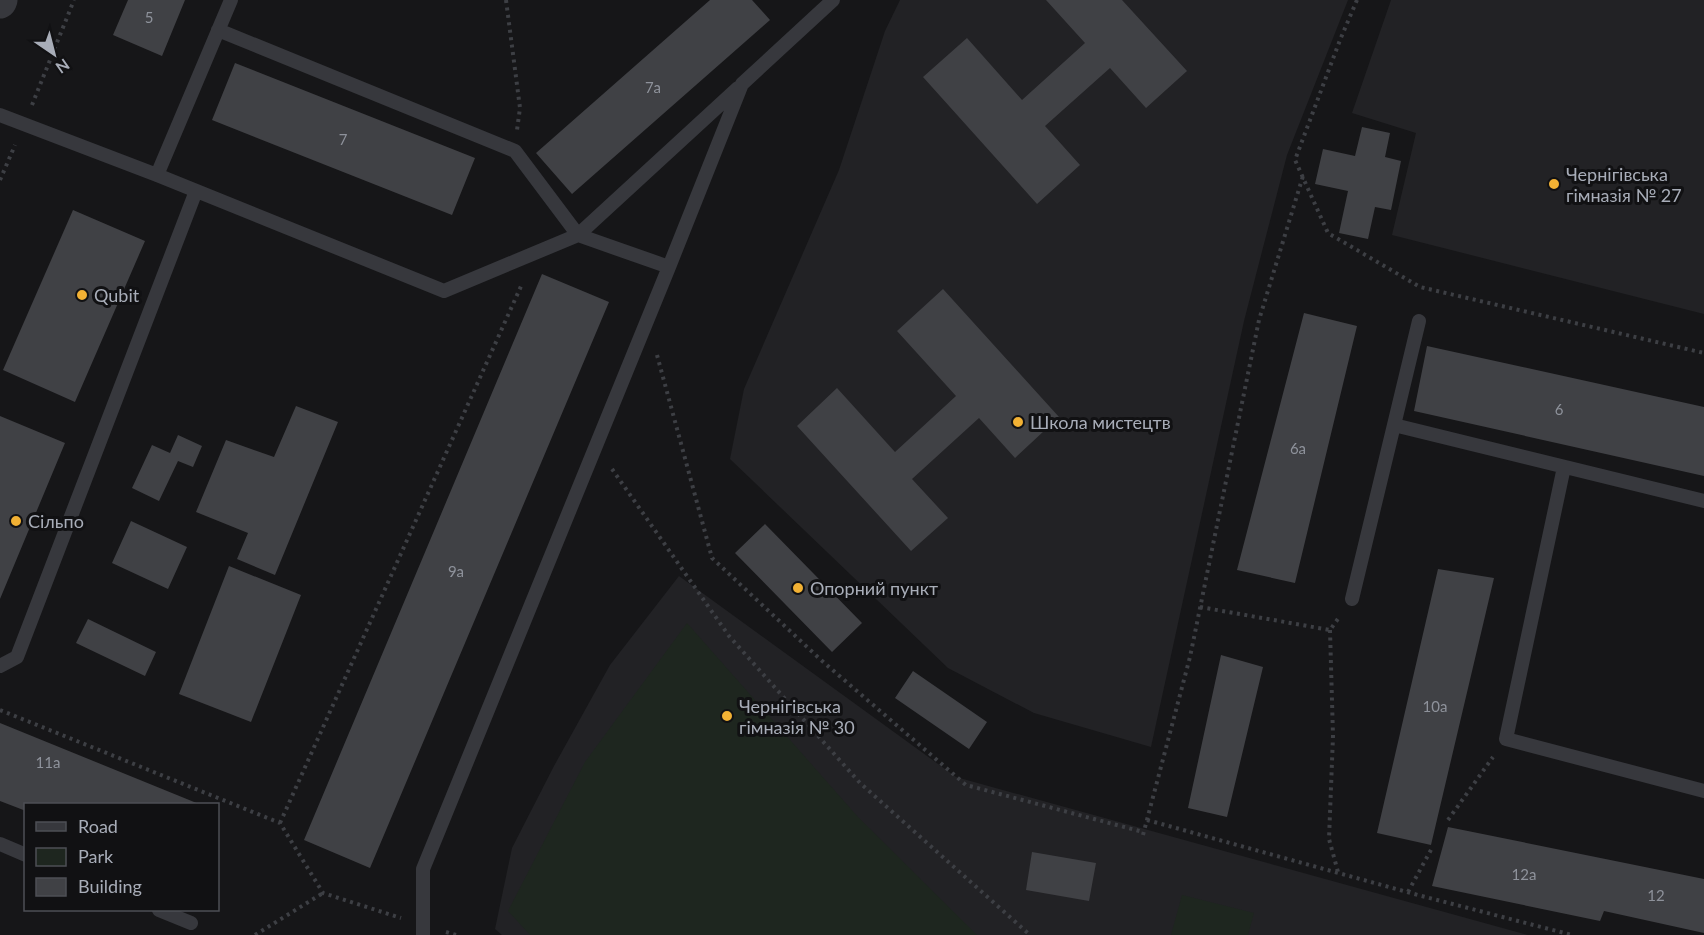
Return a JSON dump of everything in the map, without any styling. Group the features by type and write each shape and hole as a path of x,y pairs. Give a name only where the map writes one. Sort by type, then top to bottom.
{"lane":[{"path":"156,175 231,0"},
{"path":"0,115 444,291 578,235 832,0"},
{"path":"218,30 515,152 578,235 669,267"},
{"path":"423,930 423,869 742,84"},
{"path":"0,666 17,657 196,191"},
{"path":"1352,599 1419,321"},
{"path":"1394,425 1704,501"},
{"path":"1564,467 1506,739 1704,791"},
{"path":"0,844 24,854"},
{"path":"164,911 191,923"}],"path":[{"path":"0,180 25,124 74,0"},
{"path":"506,0 520,108 515,152"},
{"path":"1358,0 1340,40 1295,160 1328,233 1420,287 1704,353"},
{"path":"647,320 712,558 821,660 966,785 1143,833 1190,657 1258,321 1303,176"},
{"path":"280,823 536,253"},
{"path":"596,446 729,636 860,783 1030,935"},
{"path":"1338,872 1329,839 1333,736 1330,630 1352,599"},
{"path":"1200,606 1330,630"},
{"path":"0,710 280,823 323,893 423,930"},
{"path":"1448,820 1506,739"},
{"path":"1147,820 1572,935"},
{"path":"1408,892 1432,848"},
{"path":"255,935 323,893"}],"shaded area":[{"path":"900,0 1348,0 1287,155 1244,321 1151,747 1034,713 948,668 730,459 744,389 839,170 885,31"},
{"name":"Чернігівська гімназія № 27","path":"1391,0 1704,0 1704,314 1392,235 1416,133 1352,113"},
{"name":"Чернігівська гімназія № 30","path":"679,576 956,777 1528,935 502,935 495,929 512,848 610,665"}],"green space":[{"path":"687,623 858,817 977,935 530,935 508,911 585,762"},
{"path":"1182,895 1254,913 1248,935 1171,935"}],"building":[{"path":"128,0 185,0 162,56 113,35"},
{"path":"710,0 752,0 770,20 572,194 536,153"},
{"path":"1046,0 1122,0 1187,71 1146,108 1110,68 1045,126 1080,165 1037,204 923,77 967,38 1022,100 1085,43"},
{"path":"235,63 475,158 452,215 212,120"},
{"path":"1362,127 1390,133 1385,157 1401,161 1391,210 1375,207 1368,239 1339,233 1348,191 1315,184 1323,149 1355,156"},
{"path":"73,210 145,241 75,402 3,370"},
{"path":"542,274 609,302 370,868 304,840"},
{"name":"Школа мистецтв","path":"943,289 1059,417 1015,458 979,418 912,479 948,518 911,551 797,426 837,388 895,452 956,396 897,331"},
{"path":"1304,313 1357,326 1295,583 1237,570"},
{"path":"1427,346 1704,407 1704,476 1414,411"},
{"path":"296,406 338,422 275,575 237,559 248,533 196,512 226,440 274,457"},
{"name":"Сільпо","path":"0,416 65,443 0,599"},
{"path":"178,435 202,446 193,467 178,461 159,501 132,488 152,445 170,453"},
{"path":"131,521 187,547 168,589 112,563"},
{"name":"Опорний пункт","path":"765,524 862,623 832,652 735,553"},
{"path":"229,566 301,595 251,722 179,694"},
{"path":"1438,569 1494,578 1431,845 1377,833"},
{"path":"88,619 156,652 145,676 76,643"},
{"path":"1221,655 1263,667 1227,817 1188,808"},
{"path":"913,671 987,722 969,749 895,698"},
{"path":"0,723 197,803 24,803 24,810 0,801"},
{"path":"1448,827 1704,879 1704,933 1604,911 1600,921 1432,886"},
{"path":"1032,852 1096,863 1089,901 1026,890"}],"place":[{"name":"Чернігівська гімназія № 27","path":"1554,184"},
{"name":"Qubit","path":"82,295"},
{"name":"Школа мистецтв","path":"1018,422"},
{"name":"Сільпо","path":"16,521"},
{"name":"Опорний пункт","path":"798,588"},
{"name":"Чернігівська гімназія № 30","path":"727,716"}]}
